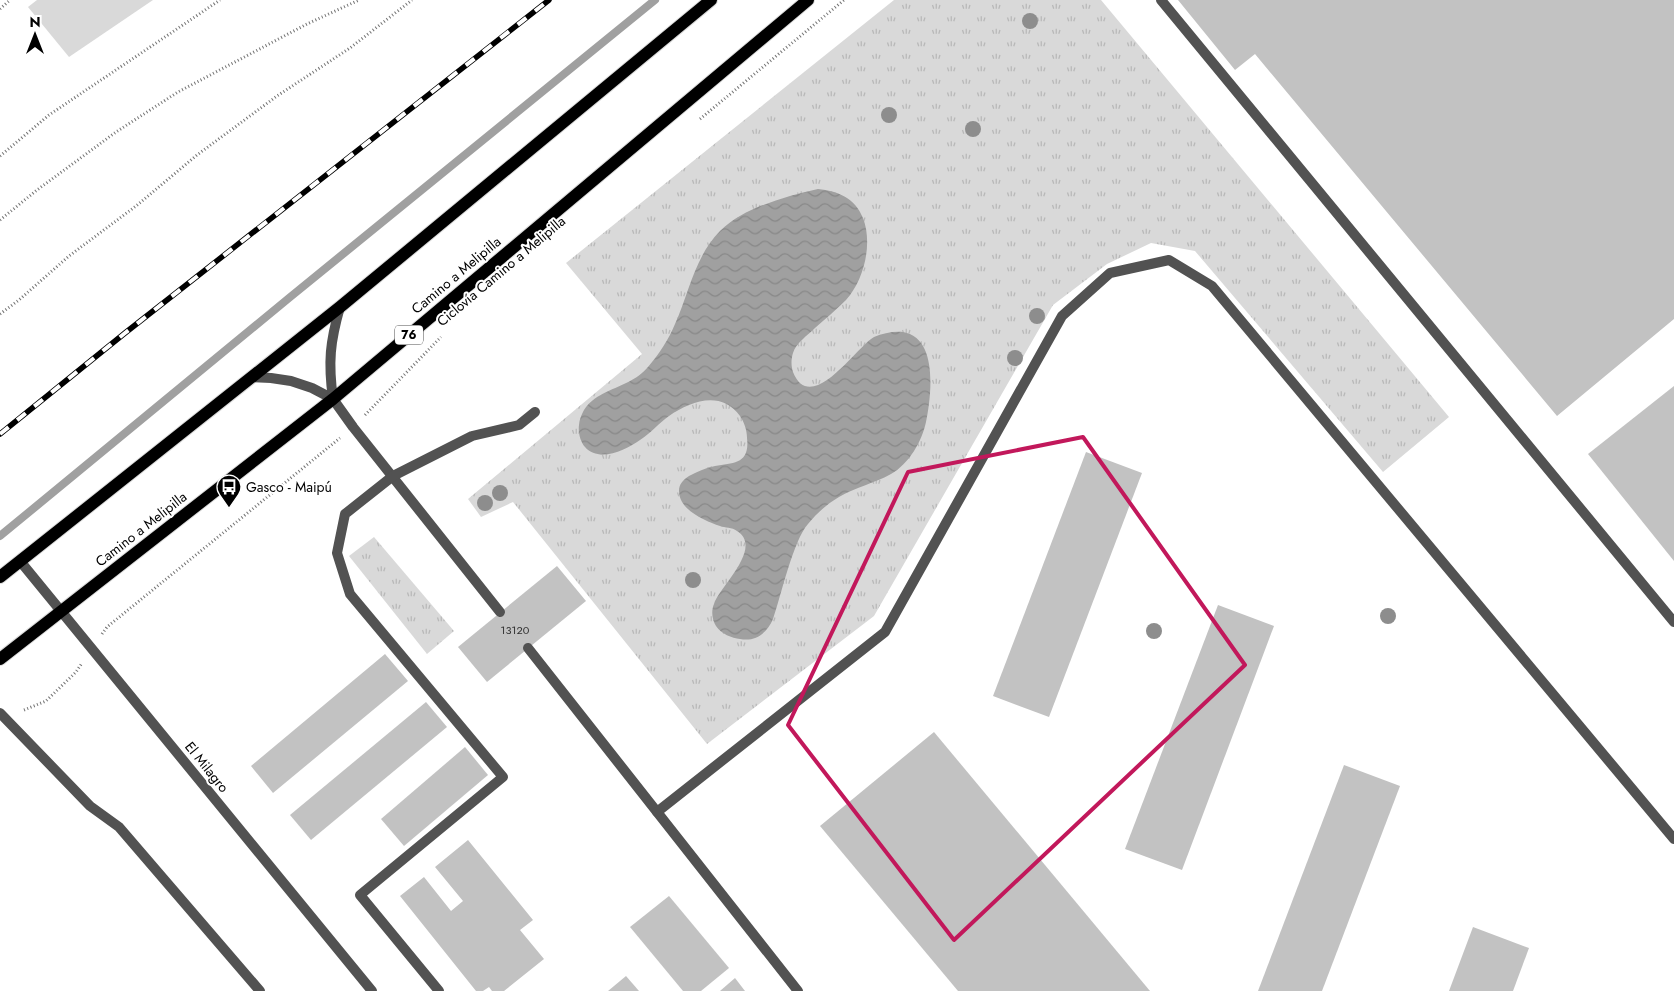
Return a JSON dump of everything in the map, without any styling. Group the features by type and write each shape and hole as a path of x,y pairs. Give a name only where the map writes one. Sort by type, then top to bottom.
{"main road":[{"path":"0,577 340,307 711,0"},
{"name":"Camino a Melipilla","path":"0,659 333,399 808,0"}],"street":[{"path":"1161,0 1674,622"},
{"path":"657,812 885,632 1062,316 1110,273 1169,260 1212,286 1674,839"},
{"path":"333,399 329,355 340,307"},
{"path":"251,377 291,381 312,388 333,399 353,427 394,476 500,612"},
{"path":"439,991 360,895 503,777 350,594 337,553 345,514 394,476 472,436 519,425 536,412"},
{"name":"El Milagro","path":"20,560 372,991"},
{"path":"528,648 798,991"},
{"path":"3,715 90,806 119,827 260,991"}],"path":[{"path":"0,9 10,0"},
{"path":"0,156 49,115 220,0"},
{"path":"0,220 37,190 116,132 178,92 299,28 359,0"},
{"path":"0,314 69,256 136,206 196,154 277,96 350,48 412,0"},
{"path":"699,120 844,0"},
{"name":"Ciclovía Camino a Melipilla","path":"3,715 46,700 76,672 107,626 353,427 447,330"}],"highlighted area":[{"path":"1083,437 1245,665 954,940 788,725 908,472"}],"green space":[{"path":"37,0 153,0 69,57 28,7"},
{"path":"894,0 1101,0 1449,417 1383,472 1195,251 1151,243 1107,264 1053,305 874,616 707,744 513,502 481,517 468,499 642,354 566,263"},
{"path":"374,537 454,631 427,654 349,556"}],"water":[{"path":"818,189 845,197 860,211 866,228 867,250 862,272 852,292 842,304 802,339 795,349 792,355 793,372 801,384 811,387 822,383 834,375 874,337 881,334 903,332 915,337 922,345 927,357 930,370 930,398 921,437 914,451 904,464 891,474 839,497 811,520 797,543 771,624 756,638 746,640 727,635 718,629 712,612 718,597 738,568 743,557 746,547 744,538 731,528 714,524 694,514 683,504 679,491 682,482 689,476 708,468 734,463 743,457 746,453 747,435 740,416 724,403 706,401 696,403 669,416 634,444 620,451 605,454 591,452 585,447 580,436 579,425 583,413 589,404 598,397 639,375 656,357 673,330 698,263 711,241 720,231 741,215 753,209 779,199"}],"building":[{"path":"1178,0 1674,0 1674,319 1557,416 1255,54 1235,70"},
{"path":"1674,386 1674,561 1588,454"},
{"path":"1086,452 1142,473 1049,717 993,696"},
{"path":"557,566 586,601 487,682 458,647"},
{"path":"1218,605 1274,626 1182,870 1125,849"},
{"path":"385,654 408,681 273,793 251,766"},
{"path":"426,702 447,727 311,840 290,815"},
{"path":"934,732 1150,991 958,991 820,826"},
{"path":"465,747 488,775 404,846 381,819"},
{"path":"1344,765 1400,786 1322,991 1258,991"},
{"path":"468,840 533,920 520,930 544,959 504,991 492,991 489,987 483,991 476,991 400,896 424,877 451,911 463,901 435,867"},
{"path":"669,896 729,968 701,991 683,991 630,927"},
{"path":"1473,927 1529,948 1513,991 1449,991"},
{"path":"626,976 639,991 608,991"},
{"path":"735,978 745,991 720,991"}],"waterway":[{"path":"0,536 655,0"}],"railway":[{"path":"0,434 125,333 549,0"}],"place":[{"name":"Gasco - Maipú","path":"229,508"}]}
